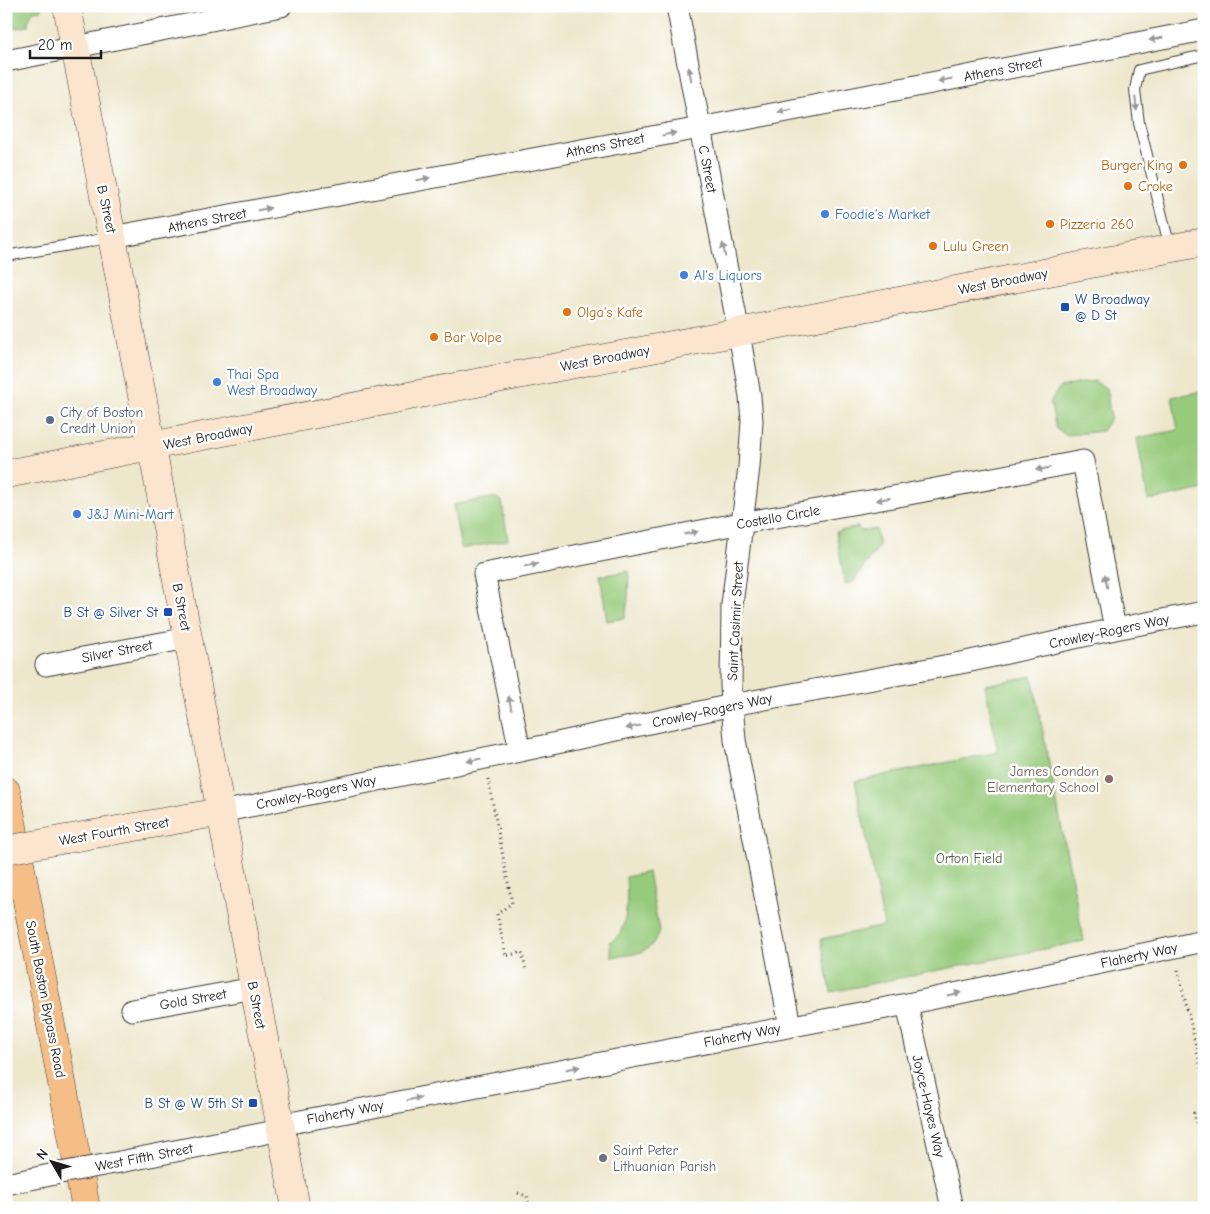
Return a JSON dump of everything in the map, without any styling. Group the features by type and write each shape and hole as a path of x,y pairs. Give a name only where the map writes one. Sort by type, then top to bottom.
{"main road":[{"name":"B Street","path":"67,6 296,1208"},
{"name":"West Broadway","path":"16,472 1204,242"},
{"name":"South Boston Bypass Road","path":"6,791 86,1208"},
{"name":"West Fourth Street","path":"6,850 221,812"}],"street":[{"path":"6,61 281,6"},
{"name":"C Street","path":"677,6 740,333"},
{"name":"Athens Street","path":"112,237 700,128 1204,30"},
{"name":"Saint Casimir Street","path":"740,333 752,421 749,467 732,605 732,705 735,740 790,1026"},
{"name":"Costello Circle","path":"520,751 484,574 741,523 1083,462 1115,629"},
{"name":"Crowley-Rogers Way","path":"221,812 520,751 732,705 966,662 1115,629 1204,612"},
{"name":"Silver Street","path":"46,666 188,638"},
{"name":"Flaherty Way","path":"281,1128 907,1004 1204,941"},
{"name":"Gold Street","path":"132,1010 254,988"},
{"name":"Joyce-Hayes Way","path":"907,1004 952,1208"},
{"name":"West Fifth Street","path":"6,1184 281,1128"}],"lane":[{"path":"1170,248 1138,123 1135,90 1139,70 1204,55"},
{"name":"Athens Street","path":"6,256 112,237"}],"path":[{"path":"484,758 512,903 496,914 506,956 522,952 526,972"},
{"path":"1173,948 1204,1081"},
{"path":"1204,1110 1194,1113 1204,1151"},
{"path":"518,1193 527,1196 530,1208"}],"green space":[{"path":"6,6 41,6 41,10 33,11 28,26 6,30"},
{"path":"1094,381 1106,388 1111,418 1102,431 1066,435 1056,429 1050,402 1060,387"},
{"path":"1204,391 1204,489 1148,501 1137,438 1178,430 1172,397"},
{"path":"495,497 502,502 508,540 461,549 453,505"},
{"path":"858,527 860,531 876,529 879,546 853,582 845,584 836,532"},
{"path":"629,571 625,618 607,621 600,576"},
{"name":"Orton Field","path":"1032,676 1084,941 831,992 821,939 884,926 855,781 998,752 985,685"},
{"path":"648,872 659,931 656,939 641,952 612,957 609,942 621,932 626,914 626,877"}],"place":[{"name":"Burger King","path":"1183,165"},
{"name":"Croke","path":"1128,186"},
{"name":"Foodie's Market","path":"825,214"},
{"name":"Pizzeria 260","path":"1050,224"},
{"name":"Lulu Green","path":"933,246"},
{"name":"Al's Liquors","path":"684,275"},
{"name":"W Broadway @ D St","path":"1065,307"},
{"name":"Olga's Kafe","path":"567,312"},
{"name":"Bar Volpe","path":"434,337"},
{"name":"Thai Spa West Broadway","path":"217,382"},
{"name":"City of Boston Credit Union","path":"50,420"},
{"name":"J&J Mini-Mart","path":"77,514"},
{"name":"B St @ Silver St","path":"168,612"},
{"name":"James Condon Elementary School","path":"1109,779"},
{"name":"B St @ W 5th St","path":"253,1103"},
{"name":"Saint Peter Lithuanian Parish","path":"603,1158"}]}
